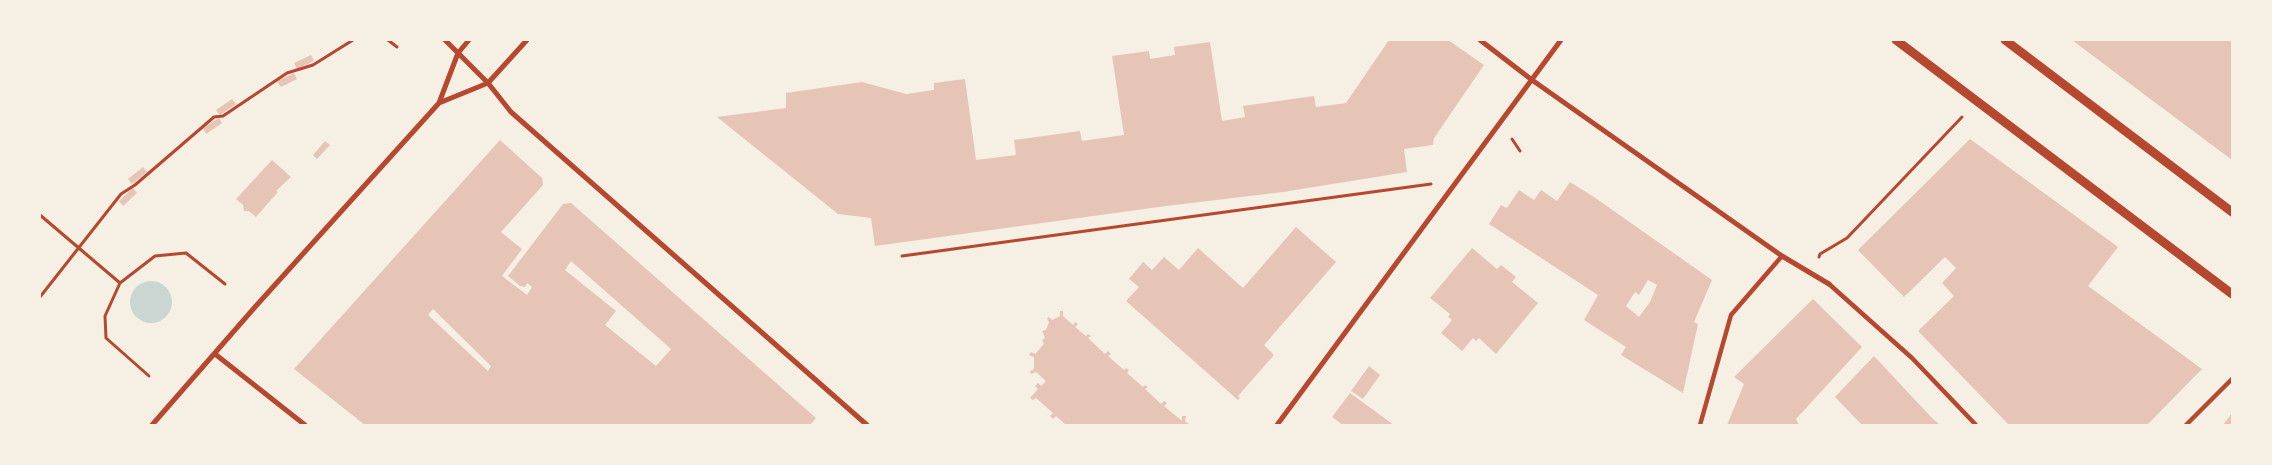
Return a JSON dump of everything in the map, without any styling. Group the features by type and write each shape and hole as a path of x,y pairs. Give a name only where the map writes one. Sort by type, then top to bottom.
{"street":[{"path":"445,40 488,83 511,112 867,425"},
{"path":"152,425 439,103 458,53 469,40"},
{"path":"439,103 488,83 527,40"},
{"path":"1480,40 1532,80 1782,256 1829,284 1912,358 1976,425"},
{"path":"1277,425 1457,178 1561,40"},
{"path":"1896,40 2232,294"},
{"path":"2005,40 2232,212"},
{"path":"1700,425 1731,315 1782,256"},
{"path":"215,354 305,425"},
{"path":"2186,425 2232,379"}],"path":[{"path":"40,297 121,194 135,185 214,117 223,116 287,73 313,65 353,40"},
{"path":"388,40 397,47"},
{"path":"1811,273 1820,254 1847,238 1956,125 1975,100"},
{"path":"1512,138 1520,151"},
{"path":"902,256 1414,187 1457,178"},
{"path":"40,215 120,283"},
{"path":"149,376 106,338 105,316 120,283 155,256 186,253 225,284"}],"shaded area":[{"path":"155,281 163,284 169,290 172,302 169,314 163,320 147,323 139,320 133,314 130,298 133,290 139,284"}],"building":[{"path":"1389,40 1448,40 1484,65 1434,138 1433,145 1404,149 1407,172 1283,192 875,246 871,218 838,214 717,117 786,108 786,93 862,82 906,94 934,90 934,83 965,79 976,160 1016,155 1014,140 1080,131 1082,141 1124,135 1112,56 1149,51 1150,59 1175,55 1174,47 1210,42 1222,121 1245,117 1243,106 1314,96 1316,107 1346,103"},
{"path":"2072,40 2232,40 2232,160 2141,92"},
{"path":"311,55 314,61 297,69 294,63"},
{"path":"294,73 297,79 281,87 277,81"},
{"path":"232,99 236,104 220,115 216,110"},
{"path":"219,118 222,123 206,134 203,128"},
{"path":"1970,139 2118,247 2088,286 2202,369 2147,425 2009,425 1918,331 1954,296 1942,283 1956,268 1945,257 1904,297 1858,250"},
{"path":"500,140 542,178 543,185 501,232 522,249 502,276 527,295 532,287 527,283 525,287 520,286 508,276 563,204 571,203 816,418 810,425 365,425 294,369","holes":["571,261 671,349 656,366 605,325 616,311 565,270","433,309 491,366 488,371 428,315"]},
{"path":"325,141 330,145 317,159 313,155"},
{"path":"272,160 291,177 276,191 278,192 256,217 249,211 244,211 243,205 236,199"},
{"path":"143,167 147,172 132,184 128,179"},
{"path":"1570,182 1712,280 1694,322 1698,324 1683,393 1621,355 1626,347 1584,320 1598,295 1489,224 1501,205 1507,208 1519,190 1534,200 1541,190 1557,201","holes":["1648,280 1657,285 1650,302 1639,317 1626,306 1635,292 1639,295"]},
{"path":"133,188 137,193 123,206 119,201"},
{"path":"1296,227 1336,262 1264,345 1274,355 1238,396 1240,398 1238,400 1126,301 1139,287 1129,279 1143,262 1152,270 1164,257 1179,270 1198,248 1243,288"},
{"path":"1472,248 1497,269 1501,265 1516,277 1512,282 1538,303 1496,354 1479,338 1476,341 1473,338 1462,351 1441,333 1452,320 1448,317 1450,314 1430,298"},
{"path":"1813,299 1862,347 1796,419 1799,425 1727,425 1744,384 1734,377"},
{"path":"1060,311 1063,311 1063,316 1073,325 1075,322 1078,324 1075,327 1086,336 1088,334 1091,336 1088,338 1105,354 1108,351 1111,354 1108,356 1124,370 1126,368 1129,370 1127,373 1143,387 1145,385 1148,387 1145,389 1161,404 1164,401 1167,403 1164,406 1182,421 1182,416 1186,416 1185,421 1190,425 1066,425 1056,416 1053,419 1050,416 1053,413 1036,398 1033,400 1030,398 1038,389 1035,386 1038,383 1041,386 1046,381 1036,372 1031,374 1030,371 1034,369 1034,357 1029,355 1031,352 1035,354 1044,344 1042,340 1045,338 1042,331 1046,330 1049,322 1047,318 1049,317 1052,320 1060,316"},
{"path":"1874,356 1940,425 1862,425 1835,397"},
{"path":"1369,366 1380,375 1363,399 1351,391"},
{"path":"1350,393 1394,425 1343,425 1332,417"},
{"path":"2232,413 2232,425 2223,425"}]}
